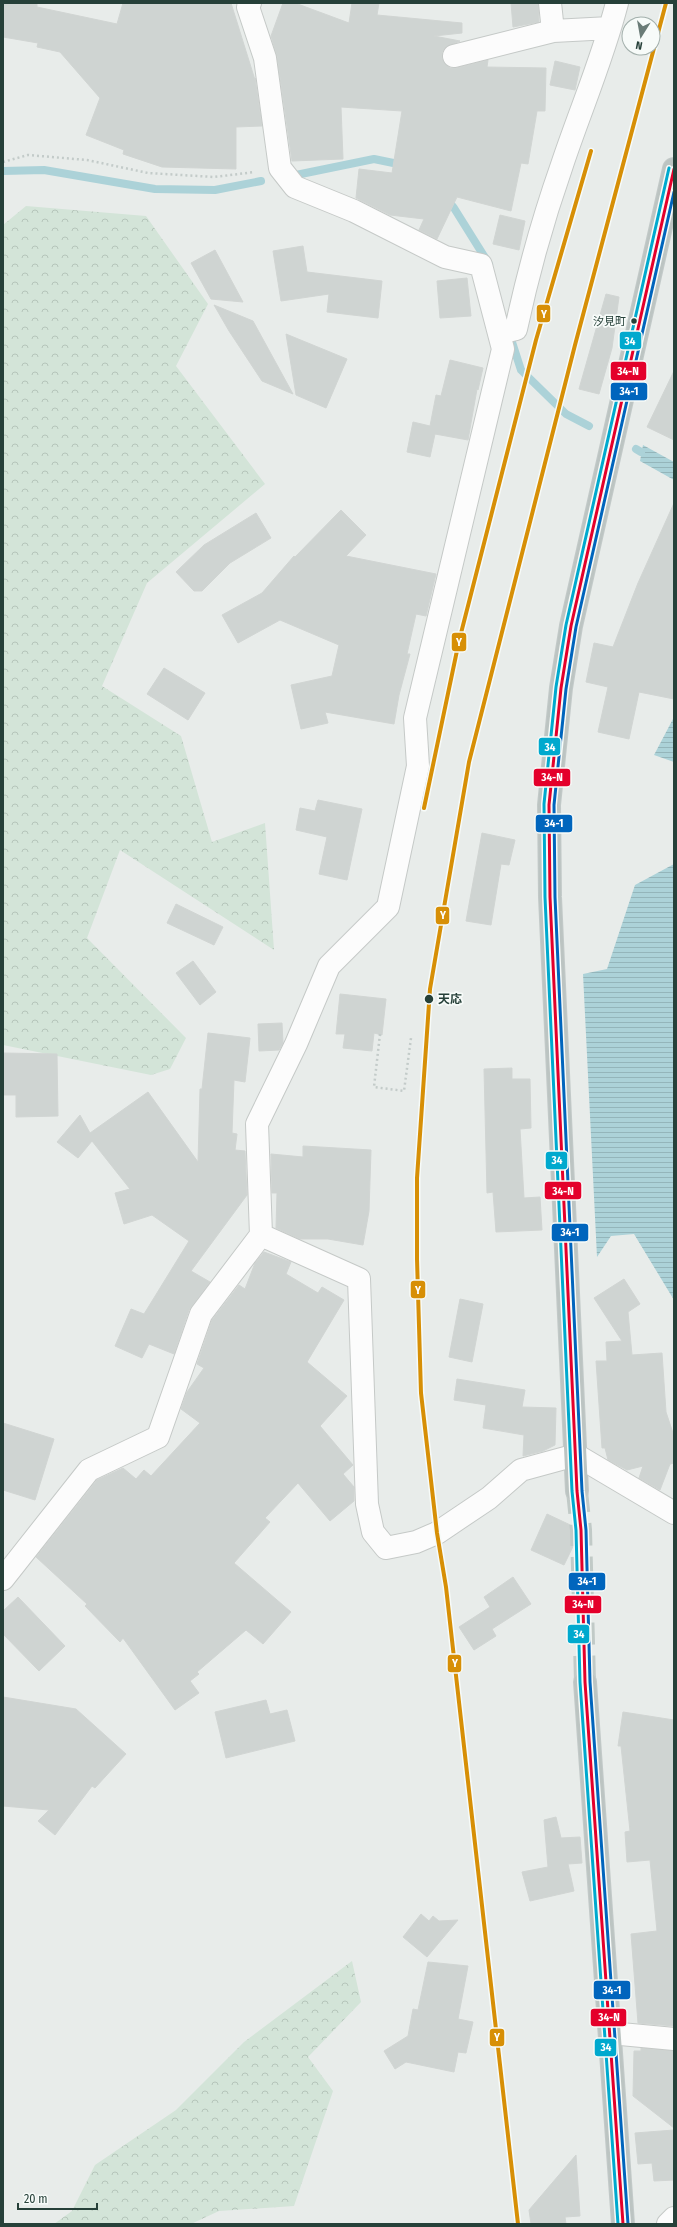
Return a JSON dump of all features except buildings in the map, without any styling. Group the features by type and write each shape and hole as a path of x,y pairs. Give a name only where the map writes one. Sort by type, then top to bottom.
{"highway":[{"path":"577,1491 550,898 549,805 561,688 571,626 674,169"},
{"path":"585,1682 623,2224"}],"street":[{"path":"250,3 248,7 266,58 280,168 295,187 354,211 445,257 481,266 506,331"},
{"path":"550,3 553,31"},
{"path":"3,1579 89,1470 158,1437 201,1314 261,1235 257,1124 296,1044 329,966 388,907 418,766 415,718 506,331 531,260 561,166 610,28 617,3"},
{"path":"454,56 553,31 610,28"},
{"path":"261,1235 359,1279 367,1504 373,1532 386,1548 416,1542 437,1533 489,1498 521,1470 576,1455 674,1513"},
{"path":"610,2033 674,2039"},
{"path":"668,2224 674,2218"}],"path":[{"path":"3,162 28,155 87,160 148,173 214,177 280,168"},
{"path":"380,1034 374,1087 404,1091 411,1038"}],"green space":[{"path":"26,206 146,216 208,304 176,366 265,484 147,583 102,686 181,736 212,842 265,823 274,950 120,850 87,938 186,1038 170,1069 151,1075 3,1045 3,225"},
{"path":"352,1961 361,2002 308,2057 333,2091 294,2206 219,2211 191,2224 54,2224 72,2211 95,2165 176,2110 244,2042"}],"water":[{"path":"643,445 674,462 674,480 640,461"},
{"path":"674,717 674,762 654,755"},
{"path":"674,864 674,1300 634,1234 611,1236 597,1257 583,974 607,969 635,885"}],"waterway":[{"path":"296,175 374,159 403,165"},
{"path":"3,171 44,170 155,189 215,190 261,181"},
{"path":"446,198 454,208 489,264"},
{"path":"511,339 521,370 566,414 589,426"},
{"path":"636,449 641,452"}],"tunnel":[{"path":"577,1491 581,1530 585,1682"}],"transit line":[{"name":"Y","path":"518,2224 446,1587 437,1533 421,1393 417,1259 417,1178 430,989 469,762 575,345 666,3"},
{"name":"Y","path":"424,808 459,641 536,340 591,151"},
{"name":"34","path":"618,2224 580,1682 576,1530 572,1491 545,897 544,804 556,687 566,625 669,168"},
{"name":"34-N","path":"623,2224 585,1682 581,1530 577,1491 550,897 549,805 561,688 571,626 674,169"},
{"name":"34-1","path":"628,2224 590,1682 586,1530 582,1491 555,897 554,805 566,689 576,627 674,192"}],"place":[{"name":"汐見町","path":"634,321"},
{"name":"天応","path":"429,999"}]}
